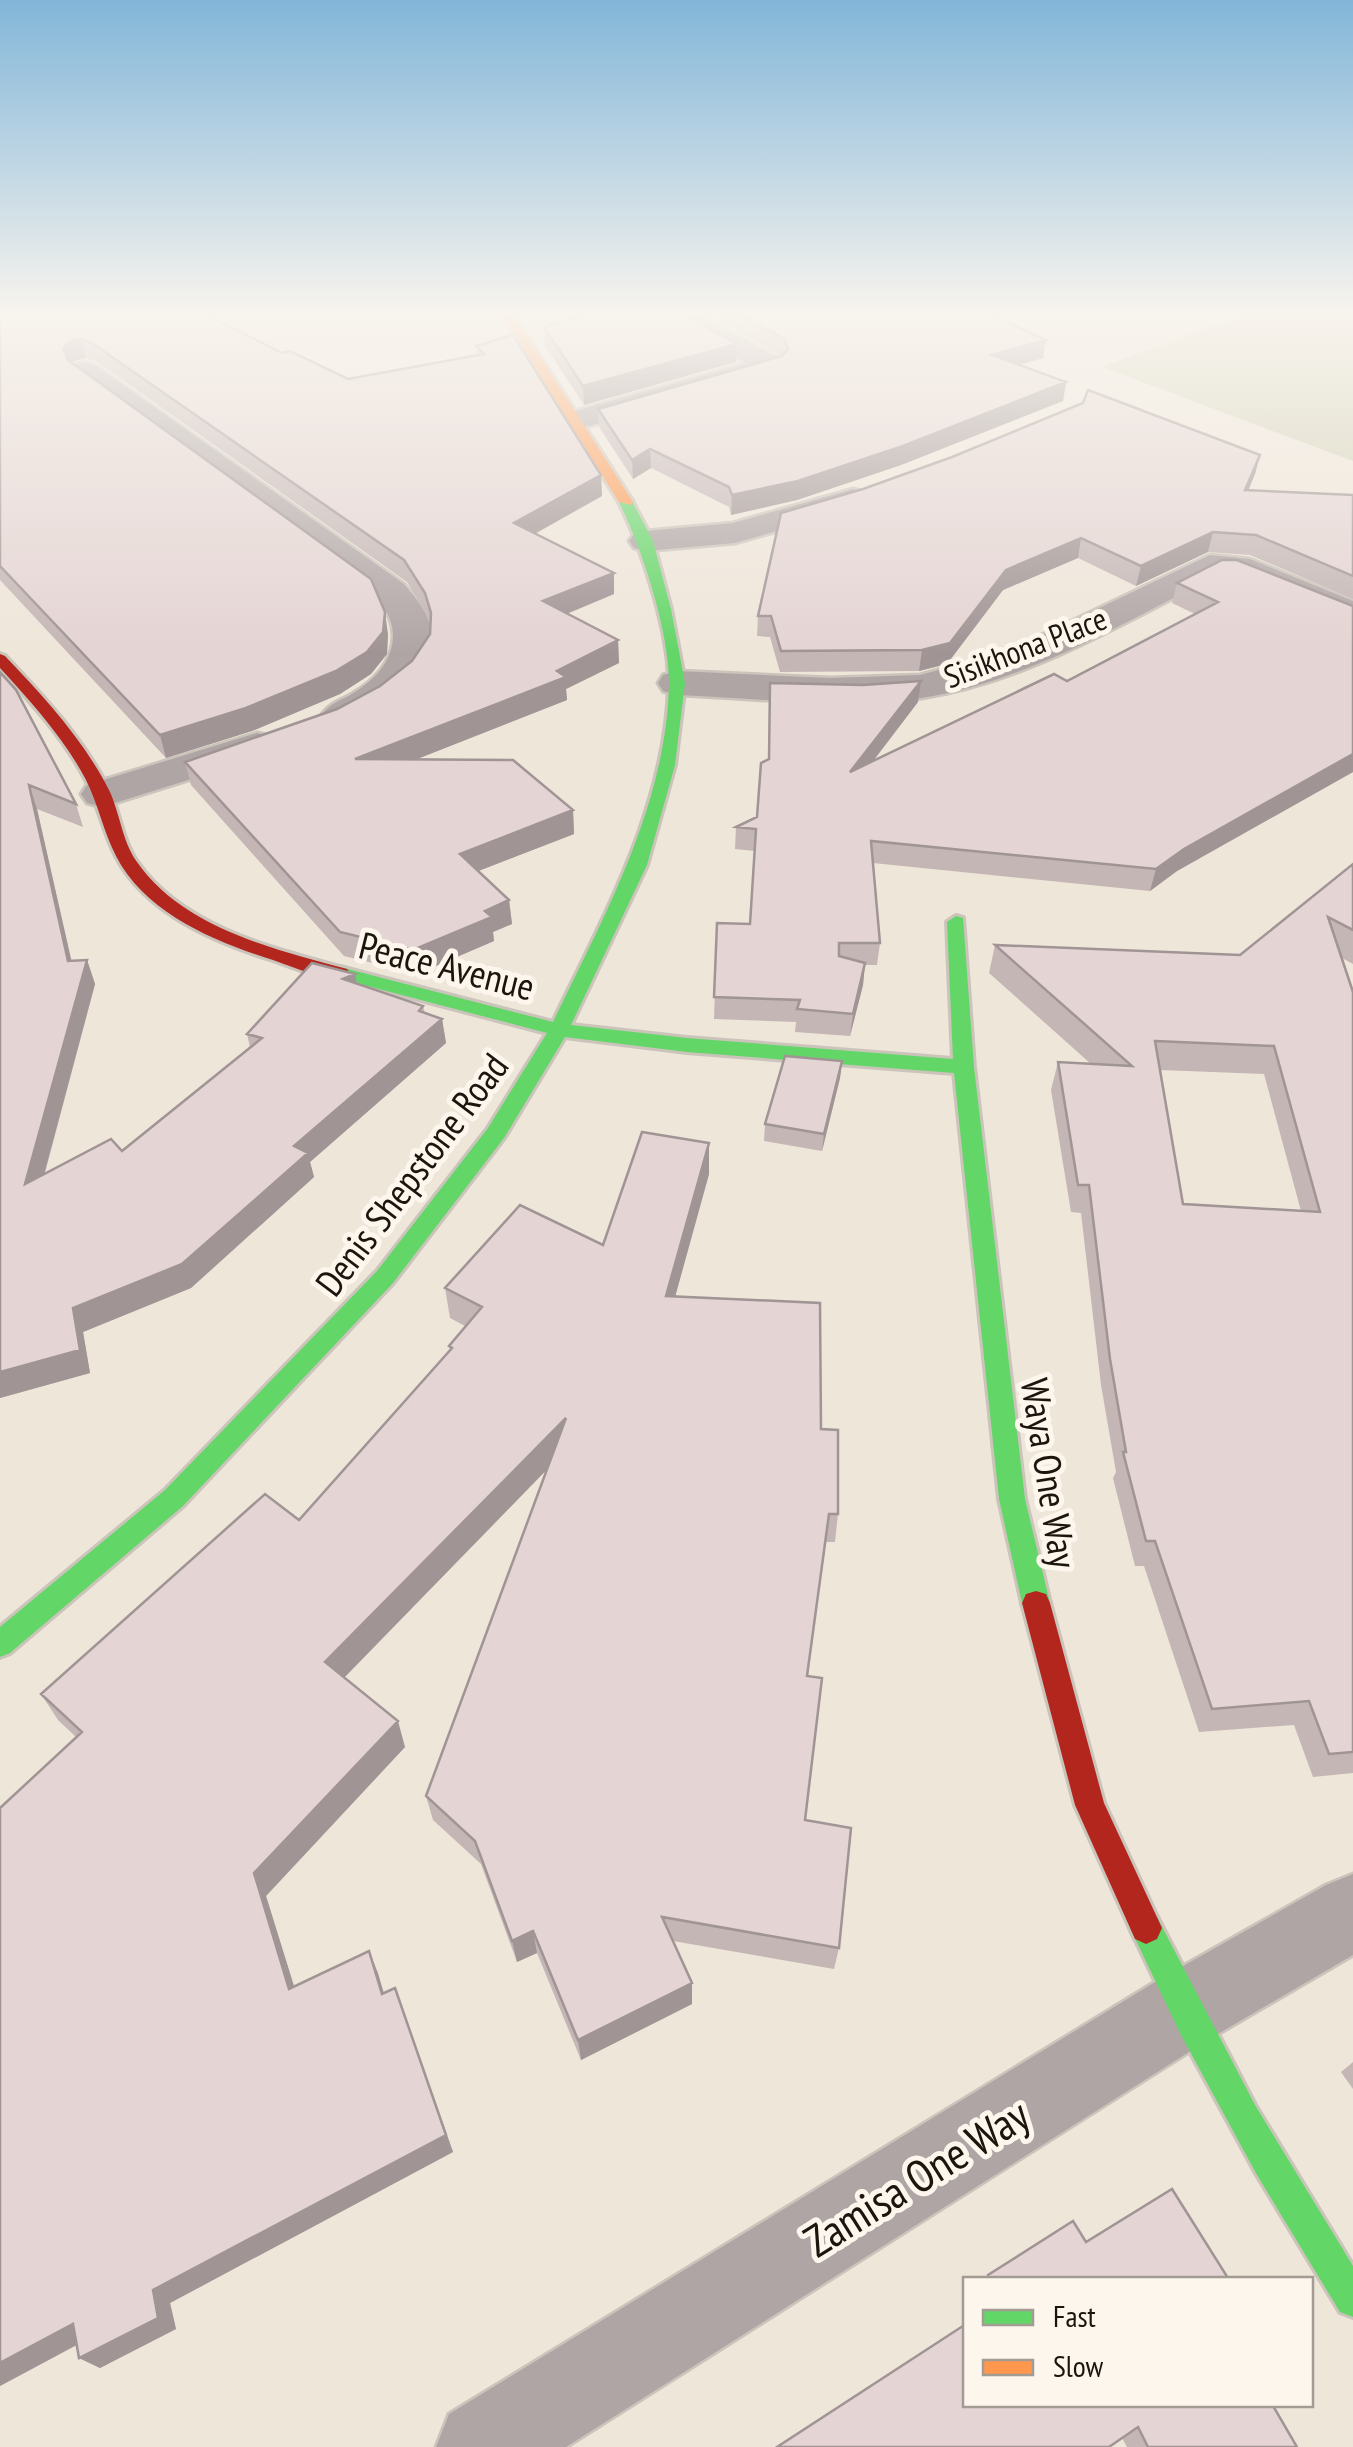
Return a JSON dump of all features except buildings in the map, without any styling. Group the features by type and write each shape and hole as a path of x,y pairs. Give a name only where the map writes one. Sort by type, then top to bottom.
{"street":[{"path":"102,794 298,732 372,699 410,658 414,635 408,612 391,592 163,425"},
{"name":"Denis Shepstone Road","path":"0,1644 174,1498 385,1277 496,1132 559,1030 638,865 667,766 677,683 664,608 646,541 575,425"},
{"path":"646,541 735,533 792,519 880,489"},
{"name":"Sisikhona Place","path":"677,683 876,690 937,682 992,668 1062,640 1210,565 1238,566 1353,614"},
{"name":"Peace Avenue","path":"0,659 56,718 102,794 130,866 166,904 208,929 296,962 559,1030 687,1045 964,1067"},
{"name":"Waya One Way","path":"956,922 964,1067 1012,1498 1045,1642 1090,1805 1183,2010 1275,2177 1353,2299"},
{"name":"Zamisa One Way","path":"482,2447 1183,2010 1353,1912"}],"green space":[{"path":"1257,425 1353,425 1353,461"}],"traffic: fast":[{"path":"0,1644 174,1498 385,1277 496,1133 559,1030 638,865 667,765 677,683 664,609 646,541 626,502"},
{"path":"956,922 964,1067 1012,1499 1036,1603"},
{"path":"340,973 559,1030 687,1045 964,1067"},
{"path":"1146,1928 1243,2117 1353,2299"}],"traffic: slow":[{"path":"577,425 626,502"}],"traffic: jam":[{"path":"0,659 80,755 101,792 127,861 153,890 176,909 228,937 340,973"},
{"path":"1036,1603 1090,1805 1146,1928"}]}
